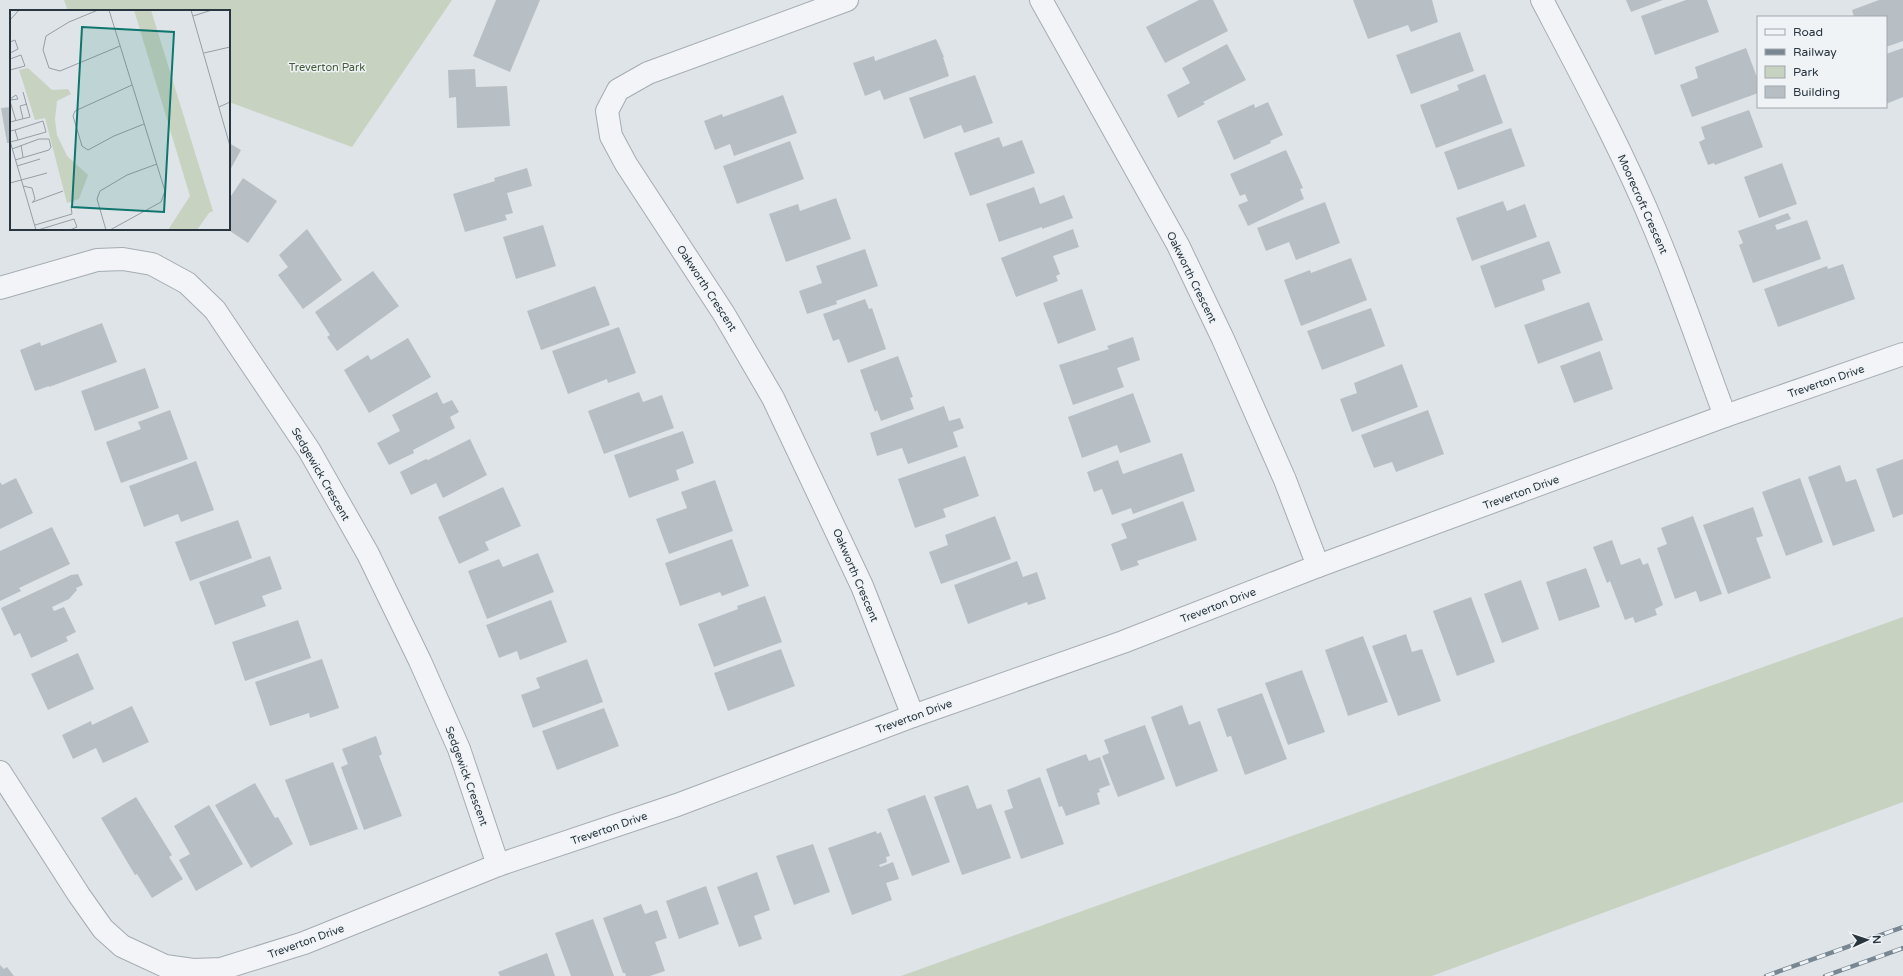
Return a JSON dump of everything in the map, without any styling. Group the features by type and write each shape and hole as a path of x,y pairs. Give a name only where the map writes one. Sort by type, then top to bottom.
{"street":[{"name":"Oakworth Crescent","path":"847,0 648,73 618,90 607,111 610,136 626,164 724,314 773,398 862,586 913,716"},
{"name":"Oakworth Crescent","path":"1041,0 1181,252 1223,339 1285,480 1318,566"},
{"name":"Moorecroft Crescent","path":"1542,0 1614,140 1655,230 1690,317 1725,416"},
{"name":"Sedgewick Crescent","path":"0,288 98,260 123,259 152,264 187,283 215,310 309,450 368,554 420,661 459,749 498,865"},
{"name":"Treverton Drive","path":"0,772 79,895 103,928 122,946 164,966 193,970 221,969 304,943 498,865 677,805 913,716 1123,642 1318,566 1725,416 1903,354"}],"green space":[{"name":"Treverton Park","path":"64,0 452,0 352,147 230,102 230,10 68,10"},
{"path":"1903,617 1903,802 1432,976 901,976"}],"building":[{"path":"496,0 540,0 510,72 473,56"},
{"path":"1199,0 1213,0 1228,31 1165,63 1146,27"},
{"path":"1353,0 1432,0 1438,22 1411,32 1408,25 1368,39"},
{"path":"1626,0 1663,0 1631,12"},
{"path":"1686,0 1707,0 1719,32 1655,55 1641,16"},
{"path":"1879,0 1903,0 1903,41 1887,47 1887,16 1854,16 1852,10"},
{"path":"1460,32 1474,71 1411,94 1396,55"},
{"path":"936,39 944,57 949,76 884,100 880,90 865,96 853,63 874,56 875,61"},
{"path":"1227,44 1246,80 1203,102 1205,104 1178,118 1167,95 1190,83 1182,68"},
{"path":"1746,48 1757,77 1757,93 1692,117 1680,85 1698,78 1695,67"},
{"path":"1903,48 1903,97 1887,104 1887,54"},
{"path":"475,69 476,87 507,86 510,126 457,128 456,97 449,98 448,70"},
{"path":"1485,74 1503,123 1436,148 1420,105 1459,90 1457,85"},
{"path":"975,75 993,123 964,133 961,125 924,139 909,98"},
{"path":"783,95 797,133 734,156 730,144 715,150 704,121 722,114 723,117"},
{"path":"1268,102 1283,135 1270,141 1271,143 1234,160 1217,121 1254,104 1255,108"},
{"path":"10,107 10,143 7,143 1,108"},
{"path":"1749,110 1763,147 1715,165 1714,163 1708,165 1699,142 1705,139 1701,127"},
{"path":"1511,128 1525,166 1458,190 1444,152"},
{"path":"999,137 1003,147 1022,140 1035,173 970,196 954,153"},
{"path":"790,141 804,179 737,204 723,166"},
{"path":"230,144 241,150 230,170"},
{"path":"1286,150 1303,188 1300,189 1304,199 1248,226 1238,205 1248,201 1245,194 1240,196 1230,174"},
{"path":"1782,163 1797,204 1759,218 1744,177"},
{"path":"527,168 532,186 507,193 513,213 505,215 507,220 465,232 453,194 495,181 494,178"},
{"path":"243,178 277,201 248,243 228,230 230,230 230,198"},
{"path":"1034,187 1040,204 1064,195 1073,218 999,242 986,204"},
{"path":"836,198 851,239 786,262 769,214 798,204 800,211"},
{"path":"1503,201 1507,211 1525,204 1537,237 1472,261 1456,218"},
{"path":"1325,202 1340,243 1296,260 1289,242 1266,251 1257,228"},
{"path":"1788,213 1791,219 1775,225 1777,230 1807,220 1821,259 1753,283 1739,245 1743,243 1738,231"},
{"path":"543,225 556,266 516,279 503,237"},
{"path":"307,229 342,280 303,309 278,275 288,267 279,255"},
{"path":"1073,229 1079,247 1053,256 1060,274 1056,276 1058,281 1016,297 1001,258"},
{"path":"1549,241 1561,273 1542,280 1545,290 1495,308 1480,266"},
{"path":"865,249 878,286 836,301 837,304 807,314 799,291 822,283 816,266"},
{"path":"1351,258 1367,300 1301,326 1284,280 1310,270 1311,273"},
{"path":"1843,264 1855,299 1778,327 1764,289 1827,266 1828,269"},
{"path":"373,271 399,306 337,351 327,337 330,335 315,312"},
{"path":"595,286 610,325 541,350 527,311"},
{"path":"1082,289 1096,330 1058,344 1043,303"},
{"path":"865,299 869,309 872,308 886,349 848,363 839,339 833,341 823,314"},
{"path":"1589,302 1603,340 1538,364 1524,325"},
{"path":"1371,308 1385,346 1322,370 1307,331"},
{"path":"102,323 117,362 35,391 20,350 40,342 41,346"},
{"path":"619,327 636,373 608,383 607,379 568,394 552,351"},
{"path":"1133,337 1140,360 1117,368 1124,387 1073,405 1059,365 1109,349 1107,346"},
{"path":"408,338 431,377 369,413 344,370 368,355 371,360"},
{"path":"1600,351 1613,389 1574,403 1560,366"},
{"path":"898,356 913,397 910,398 914,409 881,421 877,410 875,412 860,370"},
{"path":"1402,364 1418,407 1352,432 1340,399 1357,393 1354,383"},
{"path":"145,368 159,408 95,431 81,391"},
{"path":"437,392 443,404 452,400 459,412 450,417 455,428 413,450 414,453 389,465 377,443 400,431 392,415"},
{"path":"639,392 643,402 662,395 674,428 604,454 588,411"},
{"path":"1133,393 1151,442 1120,453 1117,445 1082,458 1068,417"},
{"path":"944,406 949,421 960,418 964,428 953,432 958,447 908,464 902,448 877,456 870,433"},
{"path":"170,410 188,459 121,483 106,442 141,429 138,422"},
{"path":"1428,410 1444,454 1396,472 1392,462 1374,468 1361,435"},
{"path":"683,431 694,463 676,470 679,480 629,498 614,455"},
{"path":"470,439 487,475 443,498 436,483 411,495 400,472"},
{"path":"1182,453 1195,491 1133,514 1131,508 1112,515 1102,489 1094,492 1087,472 1118,460 1123,474"},
{"path":"965,456 979,496 943,509 946,517 915,528 898,479"},
{"path":"1903,459 1903,514 1893,518 1876,469"},
{"path":"196,461 214,510 181,522 178,514 144,527 129,486"},
{"path":"1840,465 1846,482 1856,479 1875,531 1833,546 1808,477"},
{"path":"16,478 33,513 0,529 0,482 2,485"},
{"path":"1800,478 1823,542 1786,556 1762,492"},
{"path":"715,480 733,531 669,554 656,519 687,508 681,492"},
{"path":"503,487 521,526 485,542 489,550 459,564 438,517"},
{"path":"1183,501 1197,540 1137,561 1139,565 1121,571 1111,544 1127,538 1121,524"},
{"path":"1753,507 1763,536 1756,538 1771,578 1728,594 1703,525"},
{"path":"995,516 1011,559 941,584 929,552 948,545 945,535"},
{"path":"1693,516 1722,594 1700,602 1696,591 1675,599 1657,548 1667,544 1661,528"},
{"path":"238,520 252,558 190,581 175,542"},
{"path":"52,527 70,564 19,588 21,591 0,601 0,551"},
{"path":"732,539 749,586 722,596 720,592 680,606 665,563"},
{"path":"1612,540 1621,565 1640,558 1643,565 1648,563 1663,605 1655,609 1657,615 1635,623 1633,617 1625,620 1610,581 1607,583 1593,547"},
{"path":"538,553 554,592 487,619 468,571 499,559 503,567"},
{"path":"270,556 282,589 262,596 266,606 215,625 199,582"},
{"path":"1017,561 1023,577 1037,572 1046,599 1028,605 1027,602 968,624 954,585"},
{"path":"1586,568 1600,607 1559,621 1546,582"},
{"path":"78,574 83,585 76,588 77,590 69,599 52,607 54,611 64,607 76,632 66,637 68,641 31,658 20,633 14,636 1,608 71,575"},
{"path":"1521,580 1539,629 1502,643 1484,594"},
{"path":"765,596 782,642 714,667 698,624 738,609 737,606"},
{"path":"1471,597 1495,662 1457,676 1433,611"},
{"path":"551,600 567,642 520,660 517,651 499,658 486,625"},
{"path":"298,620 311,658 245,681 232,642"},
{"path":"1406,634 1412,652 1422,649 1441,701 1398,716 1372,646"},
{"path":"1363,636 1388,702 1348,716 1325,650"},
{"path":"781,649 795,686 728,711 714,673"},
{"path":"78,653 94,689 48,710 31,674"},
{"path":"322,659 339,708 310,718 309,713 270,726 255,682"},
{"path":"587,659 603,702 533,728 521,695 540,688 536,678"},
{"path":"1302,670 1325,732 1288,745 1265,683"},
{"path":"1262,693 1287,759 1245,775 1231,736 1227,737 1217,709"},
{"path":"1182,705 1189,725 1200,721 1218,771 1176,787 1151,717"},
{"path":"132,706 149,742 103,763 96,748 73,759 62,735 91,721 92,725"},
{"path":"604,708 619,746 557,770 542,731"},
{"path":"1145,725 1165,779 1118,797 1102,756 1109,753 1104,740"},
{"path":"376,736 382,754 379,756 402,816 364,830 341,767 348,764 342,749"},
{"path":"1086,754 1089,761 1100,757 1110,785 1099,789 1100,792 1097,793 1100,804 1066,816 1062,806 1059,807 1046,769"},
{"path":"333,762 358,829 310,846 285,780"},
{"path":"1040,777 1064,844 1021,859 1004,811 1013,808 1007,790"},
{"path":"255,783 275,818 278,817 293,844 251,868 215,805"},
{"path":"968,785 977,809 991,804 1011,858 962,875 934,797"},
{"path":"925,795 950,862 912,876 887,809"},
{"path":"136,797 172,855 169,857 183,879 152,898 137,874 135,875 101,818"},
{"path":"209,805 243,864 196,891 179,860 190,854 174,826"},
{"path":"876,831 877,834 881,832 890,856 886,857 887,862 879,865 880,867 893,862 899,879 886,883 892,900 852,915 828,848"},
{"path":"813,844 830,892 794,905 776,856"},
{"path":"757,872 770,910 754,916 762,939 739,947 717,887"},
{"path":"706,886 719,924 679,939 666,901"},
{"path":"641,904 645,914 657,910 667,938 655,942 665,971 650,976 626,976 625,973 623,973 603,918"},
{"path":"593,919 614,976 571,976 555,933"},
{"path":"547,953 555,976 500,976 498,972"},
{"path":"0,965 4,969 7,967 14,976 0,976"}],"railway":[{"path":"1766,976 1903,927"},
{"path":"1825,976 1903,948"}]}
